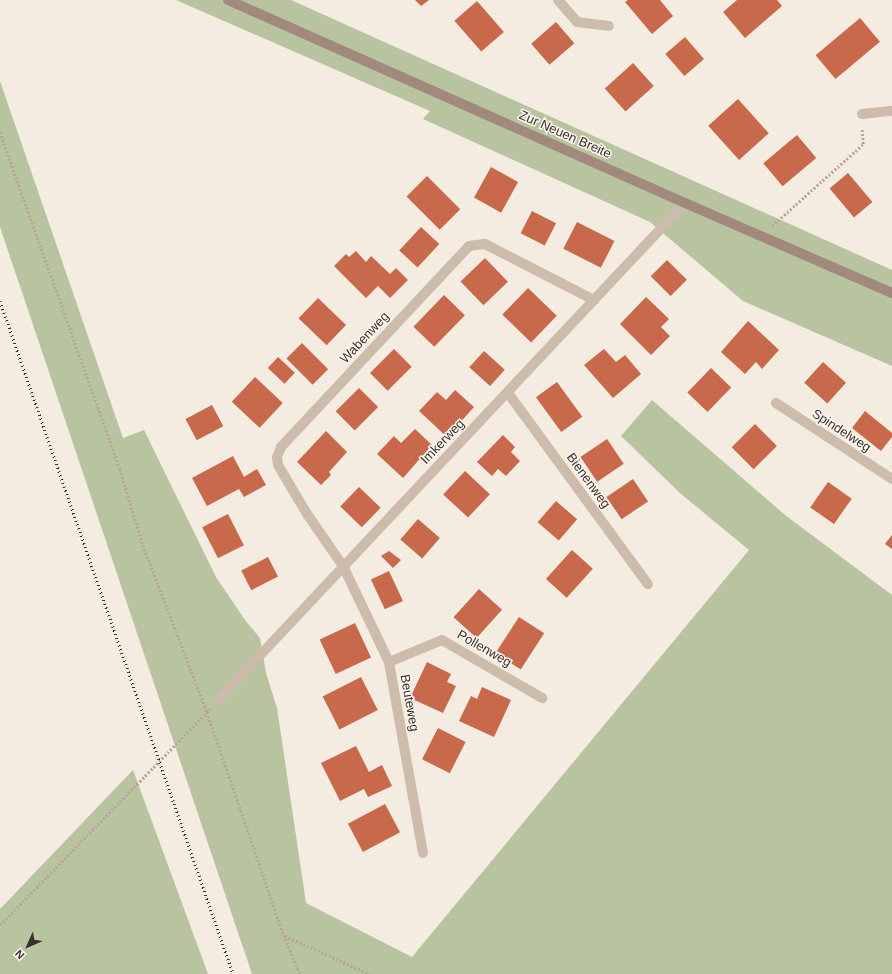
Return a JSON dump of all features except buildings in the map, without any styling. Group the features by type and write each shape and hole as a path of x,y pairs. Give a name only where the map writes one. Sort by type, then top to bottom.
{"street":[{"name":"Zur Neuen Breite","path":"228,0 685,203 892,292"},
{"path":"558,0 577,22 609,26"},
{"path":"862,114 892,111"},
{"name":"Imkerweg","path":"219,699 685,203"},
{"name":"Wabenweg","path":"343,566 307,514 278,465 281,447 469,246 485,244 594,300"},
{"name":"Bienenweg","path":"508,393 648,584"},
{"name":"Spindelweg","path":"776,403 892,479"},
{"name":"Beuteweg","path":"343,566 389,662 423,853"},
{"name":"Pollenweg","path":"389,662 442,640 542,698"}],"path":[{"path":"771,227 863,144 862,114"},
{"path":"0,132 118,462 143,545 207,712 284,935 300,974"},
{"path":"0,925 219,699"},
{"path":"284,935 370,974"}],"green space":[{"path":"176,0 291,0 892,270 892,366 743,301 650,222 423,119 430,111"},
{"path":"0,81 123,438 144,430 216,577 245,620 260,638 266,673 277,708 306,903 412,957 749,550 681,494 621,436 652,400 785,515 892,595 892,974 252,974 0,227"},
{"path":"133,770 208,974 0,974 0,909"}],"railway":[{"path":"0,301 233,974"}]}
